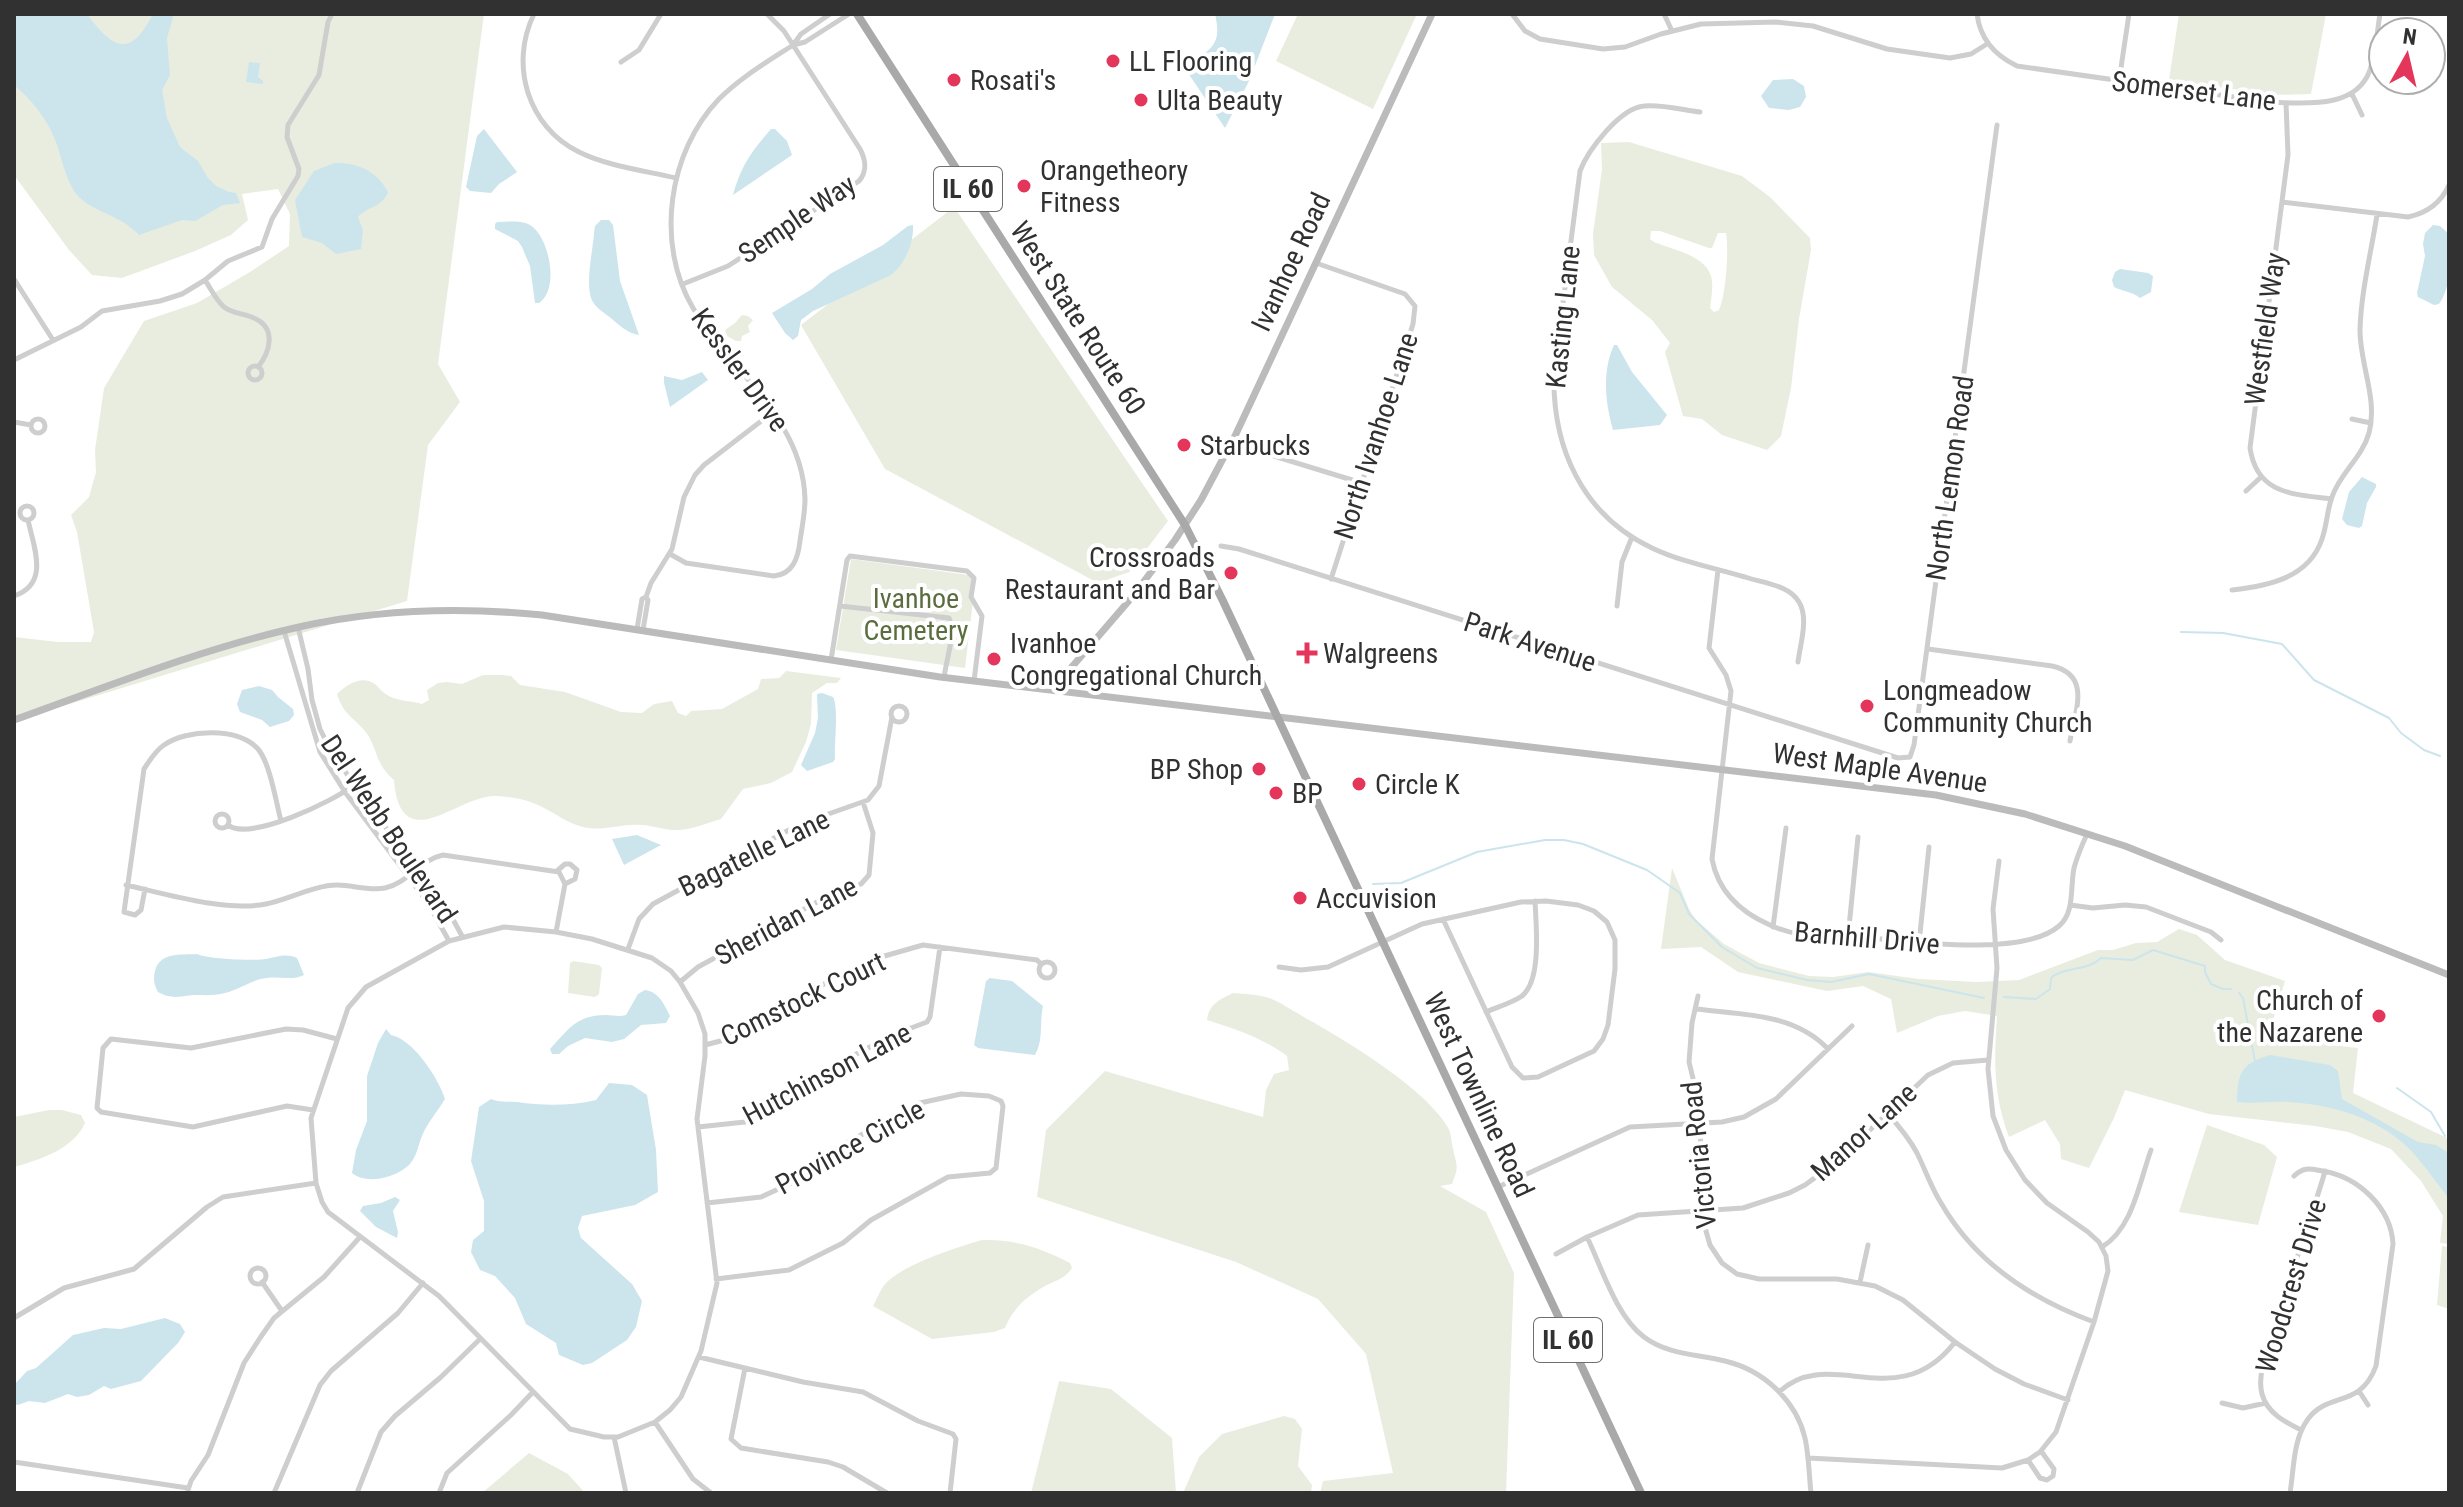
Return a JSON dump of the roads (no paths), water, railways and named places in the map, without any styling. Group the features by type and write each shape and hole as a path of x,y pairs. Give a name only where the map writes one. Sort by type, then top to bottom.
{"main road":[{"name":"West State Route 60","path":"857,14 1185,525"},
{"name":"Ivanhoe Road","path":"1052,690 1133,596 1185,525 1231,443 1432,14"},
{"name":"IL 60","path":"1185,525 1277,716"},
{"name":"West Maple Avenue","path":"14,720 208,652 298,627 377,614 450,610 542,615 944,678 1936,795 2025,814 2087,833 2449,975"},
{"name":"West Townline Road","path":"1277,716 1641,1493"}],"street":[{"path":"14,360 81,327 102,311 182,294 228,261 264,245 272,219 298,176 299,165 286,132 319,75 332,14"},
{"path":"534,14 524,41 522,64 527,93 543,123 560,140 585,155 677,178"},
{"path":"621,62 639,50 661,14"},
{"path":"767,14 793,45"},
{"name":"Kessler Drive","path":"793,45 801,34 830,14"},
{"name":"Kessler Drive","path":"670,554 686,563 774,576 784,574 794,564 798,554 804,511 803,482 796,450 773,412 698,316 675,259 671,233 672,208 677,178 693,135 718,100 749,73 849,14"},
{"path":"1512,14 1525,31 1540,39 1603,49 1625,47 1672,31 1712,23 1790,22 1887,49 1950,58 1971,54 1987,44 1977,14"},
{"path":"1664,14 1672,31"},
{"path":"2119,81 2129,14"},
{"path":"2362,115 2352,94 2365,81 2369,71 2380,14"},
{"name":"Somerset Lane","path":"1987,44 2000,57 2017,66 2269,102 2339,99 2352,94"},
{"name":"Semple Way","path":"683,284 728,266 862,178 865,161 860,149 793,45"},
{"name":"Westfield Way","path":"2261,477 2251,458 2250,448 2288,155 2286,103"},
{"name":"Kasting Lane","path":"1700,112 1654,106 1635,108 1595,144 1584,161 1580,171 1554,373 1554,409 1565,453 1574,473 1600,510 1632,537 1668,555 1789,591 1797,599 1804,618 1798,662"},
{"name":"North Lemon Road","path":"1840,740 1898,758 1910,757 1914,745 1997,125"},
{"path":"2282,202 2408,217 2426,212 2438,202 2449,185"},
{"path":"2232,590 2276,582 2307,564 2321,542 2336,487 2364,445 2371,423 2372,398 2362,356 2360,331 2377,215"},
{"name":"North Ivanhoe Lane","path":"1316,263 1405,294 1415,306 1413,324 1331,579"},
{"path":"14,279 53,340"},
{"path":"205,280 225,308 253,317 267,329 270,342 268,351 258,367"},
{"path":"640,630 642,599 670,554 684,497 695,475 773,412"},
{"path":"2352,419 2371,423"},
{"path":"14,422 31,425"},
{"path":"1231,443 1362,483"},
{"path":"2246,491 2261,477 2278,490 2331,499"},
{"path":"14,596 27,591 37,576 28,520"},
{"path":"1617,606 1622,562 1632,537"},
{"name":"Park Avenue","path":"1221,546 1239,549 1840,740"},
{"path":"831,660 850,556 969,572 974,578 971,597 982,616 974,681"},
{"name":"Barnhill Drive","path":"1718,570 1709,648 1730,685 1712,847 1717,877 1724,891 1738,906 1773,927 1812,937 1961,946 1996,944 2049,933 2063,922 2070,905"},
{"path":"839,605 949,618 952,623 944,678"},
{"name":"Del Webb Boulevard","path":"298,627 320,729 354,785 449,912 462,936"},
{"name":"Del Webb Boulevard","path":"284,631 320,752 345,792 409,875 449,941"},
{"path":"1928,649 2052,666 2068,672 2074,677 2078,692 2070,741"},
{"name":"Bagatelle Lane","path":"628,949 639,919 653,904 800,824 868,800 879,786 892,717"},
{"path":"145,889 141,910 135,915 124,912 144,769 152,756 169,742 196,732 240,736 256,747 263,757 281,821"},
{"path":"228,825 246,831 281,821 331,801 354,785"},
{"name":"Sheridan Lane","path":"680,982 698,967 830,895 861,884 869,875 873,833 863,802"},
{"path":"1773,927 1786,828"},
{"path":"2087,833 2075,866 2070,905 2146,907 2211,932 2221,940"},
{"path":"1848,937 1858,837"},
{"path":"1919,943 1929,847"},
{"path":"126,885 187,899 246,906 265,905 334,885 367,890 389,888 425,861 443,855 557,871 563,876 565,884 556,932"},
{"path":"1808,1458 1992,1468 2028,1460 2041,1451 2056,1432 2094,1322 2108,1271 2102,1247 2093,1236 2047,1203 2015,1166 1993,1116 1988,1060 1997,968 1993,909 1999,861"},
{"path":"557,871 565,864 577,870 575,879 565,884"},
{"path":"1279,967 1301,970 1328,967 1422,924 1443,919 1535,901 1578,905 1594,911 1607,922 1615,940 1608,1025 1594,1051 1538,1077 1523,1078 1512,1067 1443,919"},
{"path":"1486,1012 1522,995 1531,984 1536,941 1535,901"},
{"path":"504,927 556,932 628,949 652,958 671,971 698,1013 705,1034 698,1127 716,1279 699,1357 681,1397 655,1422 633,1433 604,1437 570,1429 439,1296 328,1212 316,1183 311,1118 348,1008 366,987 449,941 504,927"},
{"name":"Comstock Court","path":"705,1045 728,1039 755,1021 867,961 923,945 1037,960 1041,964"},
{"name":"Hutchinson Lane","path":"698,1127 755,1118 791,1088 895,1034 927,1022 940,947"},
{"name":"Victoria Road","path":"1698,996 1689,1062 1701,1123 1704,1224 1710,1245 1722,1263 1737,1274 1759,1279 1837,1279 1875,1286 1903,1300 1978,1359 2009,1377 2068,1400"},
{"path":"1697,1009 1782,1020 1808,1032 1828,1049"},
{"path":"1497,1187 1630,1127 1734,1120 1764,1108 1787,1090 1852,1026"},
{"path":"313,1110 287,1106 193,1127 101,1112 97,1108 103,1048 111,1039 191,1048 286,1029 337,1039"},
{"name":"Manor Lane","path":"1556,1254 1638,1215 1703,1212 1760,1204 1805,1185 1835,1163 1928,1075 1963,1061 1988,1060"},
{"name":"Province Circle","path":"707,1203 761,1197 794,1182 839,1147 920,1103 961,1094 989,1096 1001,1101 1003,1106 996,1168 990,1173 948,1177 871,1220 843,1243 789,1270 716,1279"},
{"path":"1887,1113 1912,1143 1949,1217 1981,1254 2028,1292 2094,1322"},
{"path":"2102,1247 2115,1238 2126,1224 2151,1150"},
{"path":"2290,1493 2301,1430 2311,1415 2359,1391 2372,1377 2376,1366 2392,1234 2385,1214 2358,1184 2342,1175 2307,1168 2294,1176"},
{"name":"Woodcrest Drive","path":"2301,1430 2278,1417 2266,1403 2260,1381 2262,1366 2290,1301 2294,1271 2325,1171"},
{"path":"14,1318 64,1288 134,1269 223,1197 316,1183"},
{"path":"14,1462 187,1490 208,1454 244,1363 274,1318 324,1277 360,1237"},
{"path":"1587,1237 1622,1312 1641,1335 1671,1351 1727,1361 1746,1368 1779,1392 1801,1426 1811,1493"},
{"path":"1860,1282 1868,1245"},
{"path":"262,1282 282,1312"},
{"path":"274,1493 320,1385 331,1371 398,1313 423,1283"},
{"path":"357,1493 381,1432 480,1339"},
{"path":"1779,1392 1791,1381 1812,1374 1894,1378 1913,1375 1935,1364 1955,1342"},
{"path":"699,1357 803,1382 863,1392 918,1421 953,1434 956,1439 950,1493"},
{"path":"745,1368 731,1439 735,1444 741,1448 828,1462 843,1467 887,1493"},
{"path":"2359,1391 2368,1405"},
{"path":"439,1493 447,1473 532,1393"},
{"path":"2222,1403 2243,1408 2266,1403"},
{"path":"655,1422 693,1479 711,1493"},
{"path":"614,1437 626,1493"},
{"path":"2028,1460 2040,1478 2047,1480 2053,1476 2054,1469 2041,1451"}],"water":[{"path":"14,14 87,14 105,35 121,44 137,38 153,14 174,14 167,38 170,75 162,90 167,118 180,147 198,161 216,186 236,193 240,203 223,205 195,221 182,220 139,235 122,222 87,204 68,180 54,136 45,120 14,85"},
{"path":"1215,14 1275,14 1249,81 1225,128 1184,67 1207,51 1215,41"},
{"path":"249,62 260,63 258,77 263,84 246,82"},
{"path":"1793,79 1804,86 1806,97 1800,107 1789,110 1769,108 1761,96 1773,80"},
{"path":"484,129 517,172 491,193 470,191 466,187 477,136"},
{"path":"771,129 787,141 792,155 733,195 748,160"},
{"path":"334,163 366,169 378,178 388,192 382,201 358,217 363,230 361,249 336,254 322,243 302,237 295,200 314,171"},
{"path":"601,220 609,220 613,225 620,281 639,335 625,329 602,311 590,295 595,226"},
{"path":"497,222 526,223 540,235 548,255 550,278 549,288 539,303 535,303 530,266 522,247 518,241 495,229"},
{"path":"913,225 908,253 891,275 813,311 801,320 798,336 793,340 785,333 772,313"},
{"path":"2433,225 2440,226 2449,234 2450,261 2446,288 2439,304 2434,305 2418,297 2417,293 2425,256 2425,233"},
{"path":"2120,269 2153,276 2151,292 2140,298 2114,287 2112,280"},
{"path":"1614,345 1667,415 1660,425 1613,430 1606,387"},
{"path":"702,372 708,380 670,407 664,376 682,380"},
{"path":"2362,477 2376,484 2376,487 2359,528 2347,525 2342,519 2349,492"},
{"path":"259,686 272,690 293,709 294,715 289,721 270,727 262,720 240,712 237,704 242,690"},
{"path":"817,694 833,697 835,702 835,759 807,771 801,765 815,733"},
{"path":"637,835 661,845 624,865 612,839"},
{"path":"197,954 242,960 293,957 297,958 304,975 262,979 217,995 172,997 158,992 154,977 161,960"},
{"path":"990,978 1012,981 1043,1006 1035,1055 974,1045 986,981"},
{"path":"645,990 654,993 663,1003 670,1016 666,1023 641,1025 624,1039 612,1042 585,1038 559,1054 552,1054 550,1049 574,1025 596,1016 626,1015 638,994"},
{"path":"386,1029 408,1044 424,1061 445,1099 427,1126 409,1165 389,1176 365,1179 352,1173 356,1150 367,1121 367,1076"},
{"path":"2270,1055 2330,1065 2338,1071 2342,1099 2418,1142 2436,1145 2449,1153 2449,1199 2402,1142 2373,1123 2339,1110 2304,1103 2237,1102 2238,1084 2243,1071 2252,1062"},
{"path":"609,1083 632,1085 647,1095 656,1150 658,1192 635,1205 582,1216 578,1228 581,1238 632,1284 642,1301 636,1327 627,1340 592,1363 583,1365 559,1355 556,1343 526,1324 515,1298 495,1276 480,1270 471,1252 473,1240 484,1231 484,1201 471,1161 479,1107 491,1099 556,1105 576,1103 596,1100"},
{"path":"395,1197 400,1200 393,1211 397,1238 376,1227 360,1211 363,1206"},
{"path":"165,1318 180,1324 185,1332 141,1381 111,1389 104,1386 89,1395 77,1397 68,1394 45,1403 29,1401 14,1404 14,1385 73,1335 104,1328 121,1329"}],"waterway":[{"path":"2181,632 2223,633 2282,644 2314,680 2389,718 2401,733 2424,750 2440,756"},
{"path":"1373,884 1401,883 1477,852 1545,840 1564,840 1583,844 1647,870 1680,893 1689,914 1722,947 1757,968 1807,980 1831,982 1869,974 1984,998"},
{"path":"2004,997 2036,999 2050,989 2051,978 2056,974 2089,965 2101,958 2133,960 2153,950 2205,966 2211,984 2231,989"},
{"path":"2239,993 2243,998 2255,1061"},
{"path":"2397,1088 2431,1112 2445,1136"}],"place":[{"name":"LL Flooring","path":"1113,61"},
{"name":"Rosati's","path":"954,80"},
{"name":"Ulta Beauty","path":"1141,100"},
{"name":"Orangetheory Fitness","path":"1024,186"},
{"name":"Starbucks","path":"1184,445"},
{"name":"Crossroads Restaurant and Bar","path":"1231,573"},
{"name":"Walgreens","path":"1307,653"},
{"name":"Ivanhoe Congregational Church","path":"994,659"},
{"name":"Longmeadow Community Church","path":"1867,706"},
{"name":"BP Shop","path":"1259,769"},
{"name":"Circle K","path":"1359,784"},
{"name":"BP","path":"1276,793"},
{"name":"Accuvision","path":"1300,898"},
{"name":"Church of the Nazarene","path":"2379,1016"}],"park label":[{"name":"Ivanhoe Cemetery","path":"916,614"}]}
